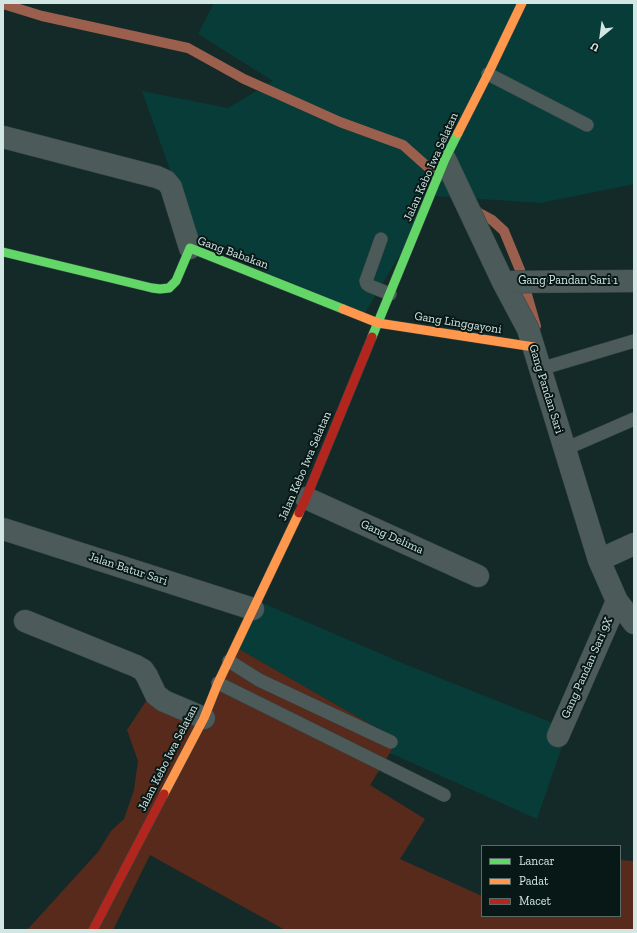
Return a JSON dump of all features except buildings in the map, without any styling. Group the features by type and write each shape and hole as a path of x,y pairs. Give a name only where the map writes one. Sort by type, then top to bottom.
{"street":[{"name":"Jalan Kebo Iwa Selatan","path":"93,930 204,718 218,683 306,498 445,159 522,3"},
{"path":"3,137 157,177 166,181 171,187 190,248"},
{"name":"Gang Pandan Sari","path":"445,159 503,282 528,329 599,560 617,601 634,623"},
{"name":"Gang Babakan","path":"3,252 160,289 169,288 176,281 190,248 378,323"},
{"name":"Gang Pandan Sari 1","path":"503,282 634,281"},
{"name":"Gang Linggayoni","path":"378,323 534,347"},
{"name":"Gang Delima","path":"306,498 478,576"},
{"name":"Jalan Batur Sari","path":"3,529 253,609"},
{"path":"599,560 634,544"},
{"name":"Gang Pandan Sari 9X","path":"558,736 617,601"},
{"path":"25,622 136,666 143,670 148,676 156,695 164,701 204,718"}],"lane":[{"path":"488,74 587,125"},
{"path":"381,239 366,281 370,286 390,294"},
{"path":"540,369 634,341"},
{"path":"565,448 634,419"},
{"path":"229,661 259,680 391,742"},
{"path":"218,683 444,795"}],"shaded area":[{"path":"214,3 634,3 634,184 541,203 435,196 365,313 196,243 142,91 228,108 273,81 198,34"},
{"path":"253,599 407,665 568,729 537,819 390,753 398,740 232,645"},
{"path":"232,645 398,740 370,785 425,819 400,859 481,896 481,917 621,917 621,860 634,861 634,930 285,930 150,855 113,930 27,930 98,852 111,831 124,819 134,790 138,761 127,730 156,686 207,708"}],"waterway":[{"path":"3,4 42,16 188,48 244,79 340,122 403,145 439,177"},
{"path":"474,208 479,213 492,220 504,231 520,270 536,326"}],"traffic: fast":[{"path":"372,337 445,159 458,133"},
{"path":"3,252 160,289 169,288 176,281 190,248 343,309"}],"traffic: slow":[{"path":"458,133 522,3"},
{"path":"343,309 378,323 534,347"},
{"path":"164,794 204,718 218,683 299,513"}],"traffic: jam":[{"path":"299,513 372,337"},
{"path":"93,930 164,794"}]}
